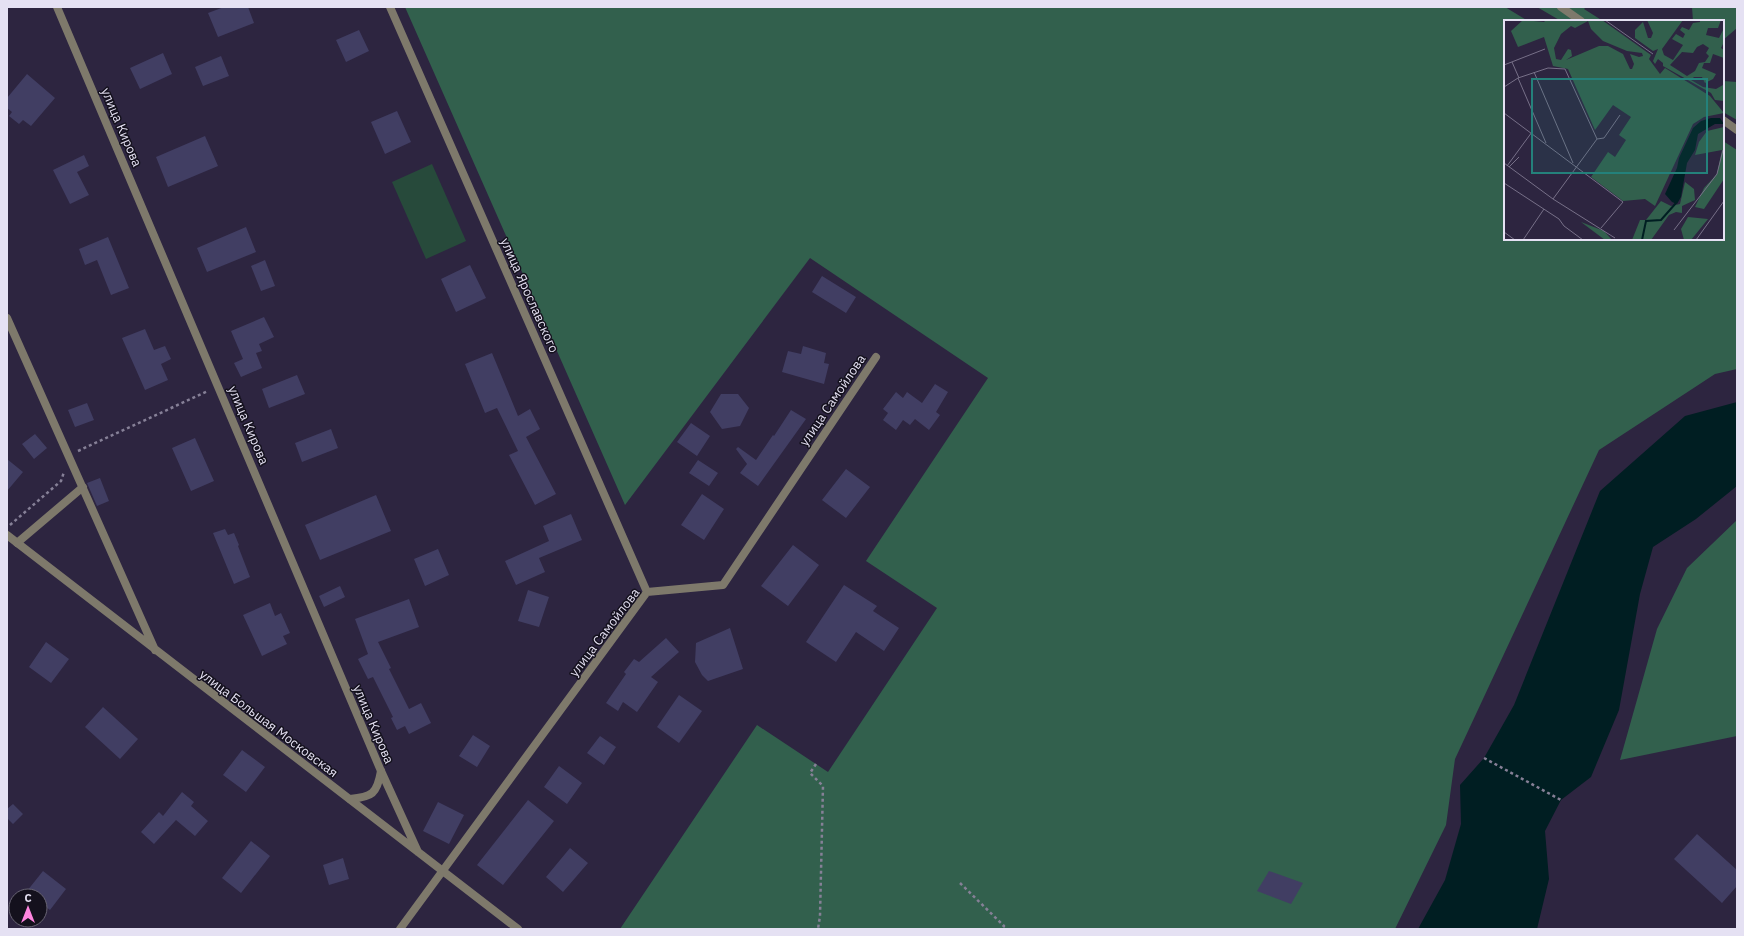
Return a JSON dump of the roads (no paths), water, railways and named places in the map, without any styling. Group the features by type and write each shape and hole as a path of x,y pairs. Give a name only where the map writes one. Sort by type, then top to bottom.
{"street":[{"name":"улица Кирова","path":"57,7 381,771 418,852"},
{"name":"улица Ярославского","path":"390,7 647,592"},
{"path":"1562,7 1581,20"},
{"path":"1724,121 1737,130"},
{"path":"7,318 155,650"},
{"name":"улица Самойлова","path":"400,929 647,592 723,585 876,357"},
{"path":"17,543 83,487"},
{"name":"улица Большая Московская","path":"7,535 518,929"},
{"path":"350,799 363,798 373,794 379,786 381,771"}]}
